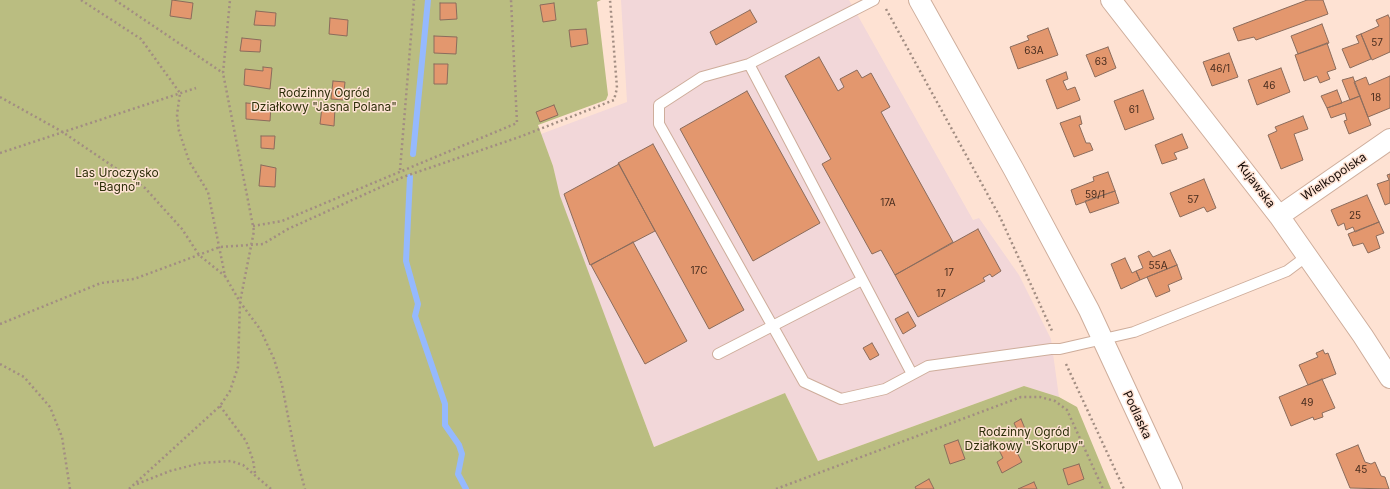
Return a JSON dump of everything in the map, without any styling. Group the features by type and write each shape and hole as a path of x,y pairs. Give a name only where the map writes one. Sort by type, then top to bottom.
{"street":[{"name":"Podlaska","path":"919,0 1014,170 1089,310 1172,489"},
{"name":"Kujawska","path":"1111,0 1279,216 1364,336 1390,378"},
{"name":"Wielkopolska","path":"1279,216 1390,139"}],"lane":[{"path":"874,0 749,64 702,77 659,105 659,124 804,382 841,399 885,388 928,366 1060,349 1103,341 1134,332 1287,270 1307,256"},
{"path":"749,64 912,374"},
{"path":"718,354 862,280"}],"path":[{"path":"81,0 141,39 180,93 177,115 179,131 189,161 208,192 225,276"},
{"path":"115,0 223,73"},
{"path":"129,489 220,406 230,391 238,367 240,302 252,244 253,226 223,73 230,0"},
{"path":"400,170 414,0"},
{"path":"253,226 282,220 516,123 512,0"},
{"path":"0,324 101,283 134,279 220,246 263,244 288,229 403,177 522,136 614,100 617,88 610,0"},
{"path":"885,7 1000,217 1124,489"},
{"path":"0,153 196,88"},
{"path":"0,97 61,132 145,188 182,229 199,254 225,276 240,302 260,329 274,359 282,385 295,453 305,489"},
{"path":"0,364 24,377 50,407 62,437 70,489"},
{"path":"776,489 1021,398 1040,397 1055,401 1067,410 1103,489"},
{"path":"220,406 246,441 253,460 255,474"},
{"path":"135,485 170,471 201,462 231,462 243,466 255,474 271,489"}],"shaded area":[{"path":"621,0 849,0 973,220 979,218 1019,275 1051,339 1059,397 1024,386 818,461 785,393 654,447 559,196 553,166 541,134 627,102"}],"green space":[{"path":"0,0 601,0 597,2 608,95 606,100 538,125 553,166 560,196 654,447 785,393 818,461 1024,386 1059,397 1077,407 1111,489 0,489"}],"building":[{"path":"172,0 193,3 191,19 170,16"},
{"path":"1307,0 1323,0 1328,14 1256,40 1254,37 1238,41 1233,28"},
{"path":"440,3 456,3 457,19 440,20"},
{"path":"554,3 556,20 543,22 540,5"},
{"path":"750,10 757,22 716,45 710,32"},
{"path":"256,11 276,13 275,26 254,25"},
{"path":"1388,15 1390,19 1390,52 1372,60 1361,34 1379,26 1376,20"},
{"path":"330,18 348,20 347,36 329,34"},
{"path":"1322,24 1329,43 1298,54 1291,36"},
{"path":"1048,28 1058,55 1018,69 1010,47 1029,40 1027,36"},
{"path":"586,29 588,44 571,47 569,30"},
{"path":"1361,34 1371,59 1350,68 1342,49 1359,43 1356,36"},
{"path":"434,36 457,37 456,54 434,53"},
{"path":"242,38 261,40 260,52 240,51"},
{"path":"1327,43 1336,69 1327,72 1330,79 1320,83 1317,76 1304,81 1295,55"},
{"path":"1108,47 1116,68 1095,77 1086,55"},
{"path":"1229,53 1238,77 1212,86 1203,62"},
{"path":"819,57 838,91 844,87 840,79 857,70 862,78 871,73 890,107 881,112 953,242 895,275 881,250 872,254 822,164 831,159 785,76"},
{"path":"434,64 448,64 447,84 434,84"},
{"path":"263,67 272,68 270,89 244,85 245,69 263,71"},
{"path":"1281,68 1290,92 1257,105 1248,80"},
{"path":"1066,72 1068,79 1063,81 1067,90 1075,87 1080,100 1057,109 1046,80"},
{"path":"1390,76 1390,108 1368,117 1354,82 1366,77 1369,85"},
{"path":"1353,77 1360,96 1350,100 1342,80"},
{"path":"333,81 345,82 343,100 331,99"},
{"path":"1143,90 1154,119 1125,130 1114,101"},
{"path":"1337,90 1342,103 1327,108 1321,96"},
{"path":"747,91 820,223 753,261 680,129"},
{"path":"1360,96 1371,125 1349,134 1344,121 1347,120 1345,113 1331,118 1327,108"},
{"path":"246,103 271,105 270,121 246,119"},
{"path":"554,105 558,115 540,122 536,112"},
{"path":"322,107 335,108 334,126 320,124"},
{"path":"1080,116 1082,124 1079,125 1086,143 1090,143 1093,150 1074,157 1060,123"},
{"path":"1303,116 1308,129 1294,134 1303,160 1281,169 1268,135 1277,131 1275,127"},
{"path":"1182,134 1188,148 1174,153 1177,159 1162,164 1155,145"},
{"path":"261,136 275,136 274,149 261,148"},
{"path":"653,144 744,310 709,329 618,163"},
{"path":"619,164 655,231 590,265 564,194"},
{"path":"261,165 276,168 275,187 259,186"},
{"path":"1108,172 1115,191 1076,205 1071,190 1094,181 1093,177"},
{"path":"1390,174 1390,203 1385,205 1377,184 1389,180 1387,175"},
{"path":"1204,179 1216,208 1207,212 1204,207 1180,217 1170,193"},
{"path":"1115,191 1119,203 1090,213 1085,201"},
{"path":"1367,195 1379,222 1355,232 1353,227 1346,230 1344,223 1338,226 1331,210"},
{"path":"1379,222 1384,233 1376,236 1380,248 1368,253 1363,243 1353,246 1348,234"},
{"path":"978,229 1001,271 992,277 990,274 983,278 985,281 918,317 895,275"},
{"path":"633,242 687,341 645,364 591,265"},
{"path":"1170,250 1177,265 1140,280 1136,271 1143,268 1138,256 1149,251 1153,257"},
{"path":"1125,258 1132,273 1136,271 1140,280 1121,289 1111,264"},
{"path":"1177,265 1182,279 1168,285 1170,291 1156,297 1147,277"},
{"path":"908,312 916,326 903,334 895,319"},
{"path":"872,343 879,355 870,360 863,348"},
{"path":"1323,350 1325,354 1328,353 1336,374 1308,385 1299,365 1318,357 1316,353"},
{"path":"1322,379 1335,408 1322,413 1323,417 1314,420 1313,417 1291,426 1279,397"},
{"path":"1021,419 1026,431 1019,434 1014,423"},
{"path":"958,440 965,459 950,464 944,445"},
{"path":"1011,441 1022,462 1002,473 997,462 1003,458 998,448"},
{"path":"1358,445 1365,462 1371,464 1375,462 1381,476 1385,477 1389,489 1350,488 1336,454"},
{"path":"1079,464 1084,479 1068,485 1063,469"},
{"path":"929,479 934,489 916,489 915,487"},
{"path":"1034,482 1037,489 1018,489"}],"waterway":[{"path":"413,154 428,0"},
{"path":"410,177 406,261 418,304 415,316 445,404 445,425 459,445 462,454 458,474 466,489"}],"park label":[{"name":"Rodzinny Ogród Działkowy \"Jasna Polana\"","path":"324,100"},
{"name":"Las Uroczysko \"Bagno\"","path":"117,180"},
{"name":"Rodzinny Ogród Działkowy \"Skorupy\"","path":"1024,439"}]}
